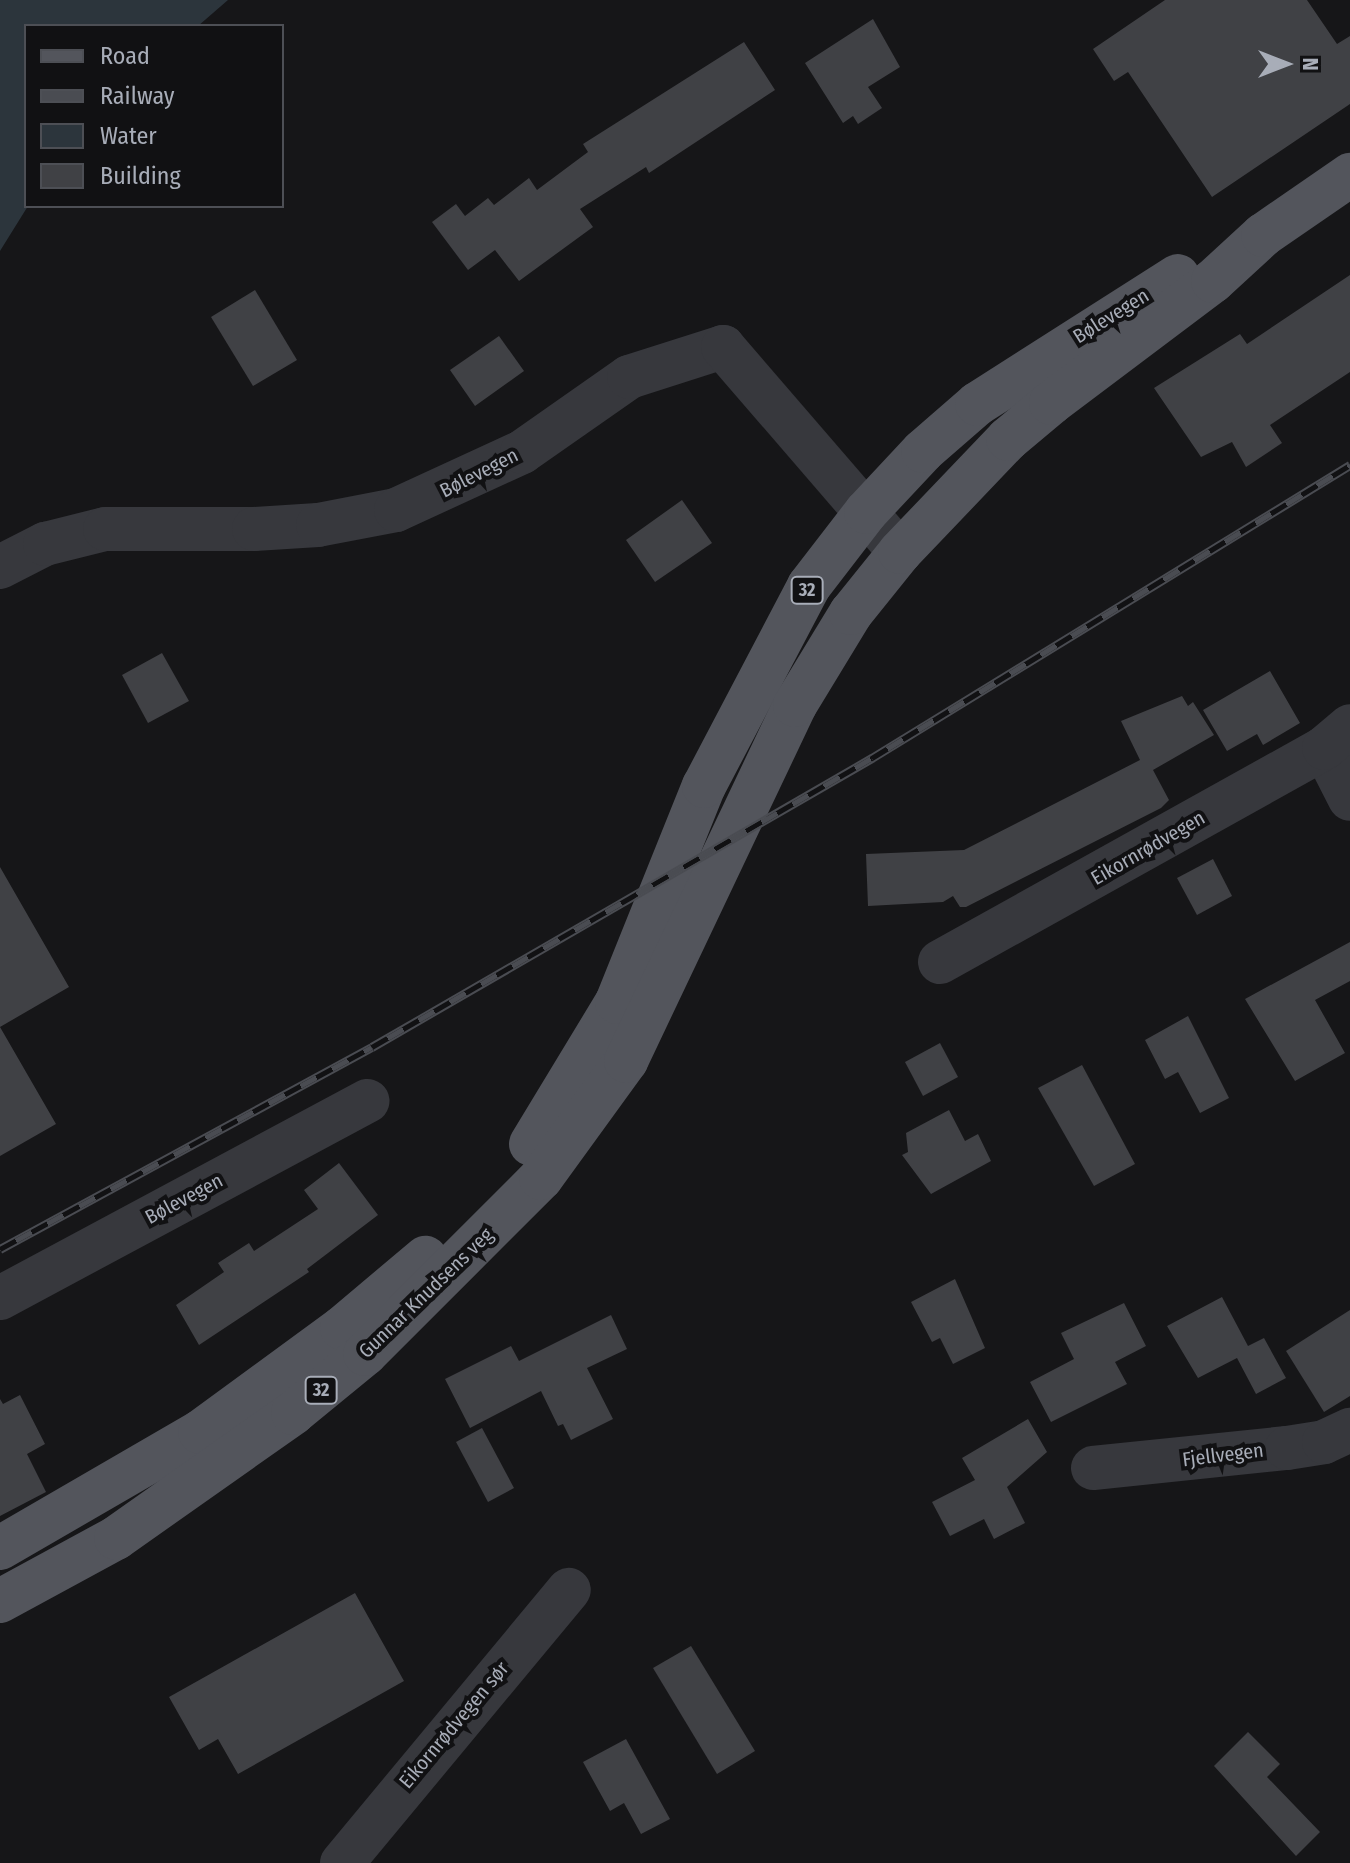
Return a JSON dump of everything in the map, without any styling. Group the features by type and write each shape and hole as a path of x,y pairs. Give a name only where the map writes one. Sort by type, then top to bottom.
{"main road":[{"name":"Bølevegen","path":"570,1116 652,1014 795,705 851,613 900,552 1008,439 1213,281 1263,235 1350,175"},
{"name":"Bølevegen","path":"570,1116 704,786 754,683 809,586 866,512 923,451 1025,370 1196,264 1263,235"},
{"name":"Gunnar Knudsens veg","path":"0,1548 200,1432 342,1328 466,1221 570,1116"},
{"name":"Gunnar Knudsens veg","path":"0,1601 116,1538 218,1470 365,1354 541,1178 570,1116"}],"street":[{"name":"Bølevegen","path":"0,567 45,544 105,529 267,529 396,510 522,452 629,377 723,347 900,552"},
{"path":"1337,737 1350,799"},
{"name":"Eikornrødvegen","path":"940,962 1337,737"},
{"name":"Bølevegen","path":"0,1298 368,1101"},
{"name":"Fjellvegen","path":"1093,1468 1287,1448 1324,1442 1350,1430"},
{"name":"Eikornrødvegen sør","path":"342,1863 569,1590"}],"water":[{"path":"0,0 228,0 200,24 24,24 24,208 27,208 0,251"}],"building":[{"path":"1165,0 1307,0 1337,44 1350,36 1350,104 1212,197 1128,72 1114,81 1093,49"},
{"path":"873,19 900,67 868,87 882,108 858,124 853,116 843,123 805,63"},
{"path":"744,42 775,90 649,173 646,167 580,209 593,227 519,281 495,250 468,270 432,222 456,204 465,216 488,198 494,205 529,178 537,190 588,152 583,144"},
{"path":"1350,275 1350,372 1270,425 1282,443 1246,467 1232,442 1201,457 1154,388 1240,334 1247,344"},
{"path":"255,290 297,360 253,386 211,317"},
{"path":"499,336 524,371 475,406 450,370"},
{"path":"682,500 712,543 655,582 626,540"},
{"path":"162,653 189,701 148,723 122,675"},
{"path":"1270,671 1300,723 1263,745 1257,734 1227,751 1203,710"},
{"path":"1182,696 1188,706 1193,702 1214,735 1153,770 1169,800 1161,808 966,907 960,907 953,896 943,902 868,906 866,854 964,850 1140,760 1121,721"},
{"path":"1213,859 1232,896 1197,915 1177,878"},
{"path":"0,867 69,987 0,1027"},
{"path":"1350,942 1350,981 1315,1000 1345,1053 1295,1081 1245,999"},
{"path":"1188,1016 1229,1098 1200,1113 1178,1072 1165,1079 1145,1040"},
{"path":"0,1027 56,1124 0,1156"},
{"path":"940,1043 958,1077 923,1096 905,1062"},
{"path":"1082,1065 1135,1164 1094,1186 1038,1088"},
{"path":"949,1110 965,1141 978,1134 991,1161 931,1194 902,1155 908,1152 906,1133"},
{"path":"339,1163 378,1215 307,1269 309,1272 199,1345 176,1305 224,1272 218,1263 249,1243 254,1251 318,1209 304,1190"},
{"path":"955,1279 985,1348 953,1364 940,1338 932,1342 911,1302"},
{"path":"1222,1297 1248,1346 1264,1338 1286,1378 1256,1394 1237,1358 1198,1378 1167,1326"},
{"path":"1124,1303 1146,1346 1115,1362 1127,1384 1051,1422 1030,1382 1074,1359 1061,1333"},
{"path":"1350,1310 1350,1396 1324,1412 1286,1351"},
{"path":"611,1315 627,1349 587,1368 613,1419 571,1440 563,1424 558,1426 541,1391 470,1428 445,1379 511,1346 519,1361"},
{"path":"20,1395 45,1444 27,1454 46,1492 0,1516 0,1399 3,1404"},
{"path":"1028,1419 1047,1452 1007,1487 1025,1523 994,1539 984,1519 950,1536 932,1502 975,1480 962,1458"},
{"path":"482,1428 514,1488 488,1502 456,1442"},
{"path":"355,1593 404,1681 238,1774 218,1739 199,1750 169,1697"},
{"path":"691,1646 755,1751 717,1774 653,1668"},
{"path":"1248,1732 1280,1764 1267,1777 1320,1832 1296,1856 1214,1766"},
{"path":"626,1739 670,1819 641,1834 624,1803 610,1811 583,1762"}],"railway":[{"path":"0,1249 372,1047 872,758 1350,465"}]}
